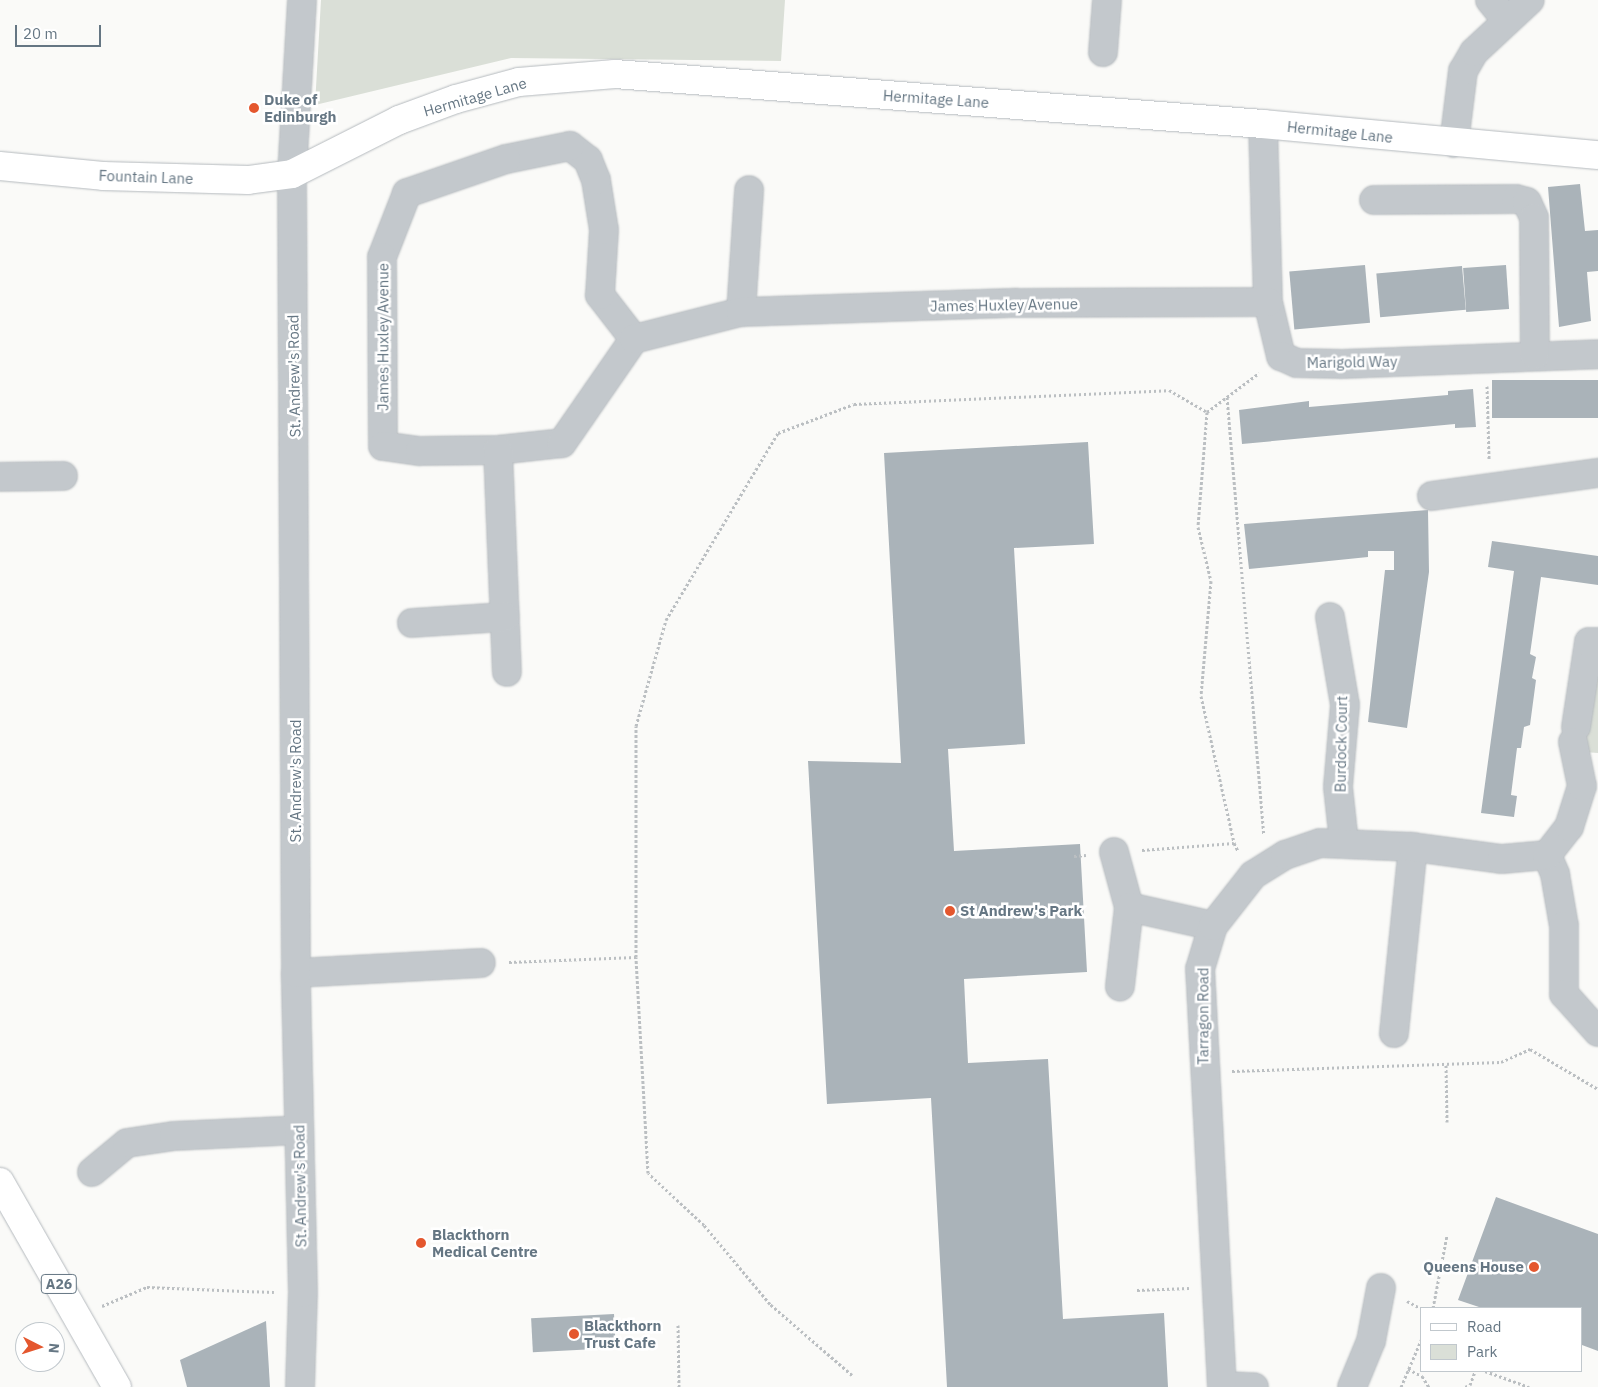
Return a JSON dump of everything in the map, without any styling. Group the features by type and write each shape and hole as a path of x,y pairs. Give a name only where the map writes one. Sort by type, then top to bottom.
{"main road":[{"name":"Hermitage Lane","path":"292,174 400,120 456,99 518,82 564,76 615,74 1263,124 1598,155"},
{"name":"Fountain Lane","path":"0,166 103,176 248,180 292,174"},
{"name":"A26","path":"0,1182 117,1387"}],"street":[{"name":"St. Andrew's Road","path":"300,1387 303,1293 296,972 292,174 302,0"},
{"path":"1103,52 1106,0"},
{"path":"1454,143 1463,71 1498,10 1530,0"},
{"path":"1263,124 1268,302 1281,356"},
{"name":"James Huxley Avenue","path":"634,339 600,294 604,230 596,180 588,160 570,146 506,159 407,193 382,257 384,446 420,451 498,450 562,443 634,339 742,312 1017,304 1268,302"},
{"path":"742,312 749,190"},
{"path":"1374,200 1516,199 1528,202 1534,218 1535,355"},
{"name":"Marigold Way","path":"1281,356 1297,363 1343,364 1598,354"},
{"path":"498,450 507,672"},
{"path":"1432,496 1490,486 1598,473"},
{"path":"0,477 63,476"},
{"path":"412,623 505,617"},
{"name":"Burdock Court","path":"1330,617 1345,705 1338,787 1344,842"},
{"path":"1598,642 1589,642 1574,734 1590,777 1569,827 1547,855 1555,874 1564,926 1564,994 1598,1032"},
{"name":"Tarragon Road","path":"1222,1387 1203,1071 1200,969 1213,926 1259,871 1285,855 1320,843 1344,842 1413,847 1502,859 1547,855"},
{"path":"1394,1033 1413,847"},
{"path":"1114,852 1129,907 1120,986"},
{"path":"1129,907 1213,926"},
{"path":"296,972 481,963"},
{"path":"92,1172 127,1143 174,1136 299,1130"},
{"path":"1352,1387 1371,1341 1381,1288"},
{"path":"1222,1387 1254,1387"}],"path":[{"path":"1259,871 1234,843 1201,696 1211,581 1198,528 1207,412 1281,356"},
{"path":"1486,358 1490,486"},
{"path":"852,1375 770,1304 704,1224 648,1173 636,957 636,726 666,620 778,433 854,404 1169,390 1207,412"},
{"path":"1227,397 1259,871"},
{"path":"1114,852 1234,843"},
{"path":"481,963 636,957"},
{"path":"1203,1071 1501,1062 1530,1049 1598,1089"},
{"path":"1446,1065 1447,1122"},
{"path":"1433,1307 1447,1235"},
{"path":"1137,1290 1217,1286"},
{"path":"78,1316 147,1287 303,1293"},
{"path":"678,1325 679,1387"},
{"path":"1401,1387 1420,1342"},
{"path":"1408,1369 1422,1376 1429,1387"},
{"path":"1465,1387 1470,1385 1475,1372"},
{"path":"1488,1372 1529,1387"}],"green space":[{"path":"321,0 785,0 781,61 511,58 315,105"},
{"path":"1596,667 1598,667 1598,753 1584,752"}],"building":[{"path":"1580,184 1585,231 1598,230 1598,271 1587,272 1591,321 1559,327 1548,187"},
{"path":"1365,265 1370,323 1294,329 1289,272"},
{"path":"1506,265 1509,309 1466,312 1463,268"},
{"path":"1462,266 1466,310 1380,317 1376,273"},
{"path":"1492,380 1598,380 1598,418 1492,418"},
{"path":"1473,389 1476,427 1455,428 1455,424 1242,444 1239,410 1309,401 1309,407 1448,395 1448,391"},
{"name":"St Andrew's Park","path":"1088,442 1094,544 1014,548 1025,744 948,749 954,851 1080,844 1087,972 964,979 968,1063 1048,1059 1063,1319 1164,1313 1168,1387 947,1387 931,1098 827,1104 808,761 901,763 884,453"},
{"path":"1428,510 1429,572 1407,728 1368,722 1385,570 1394,570 1394,551 1368,551 1368,557 1249,569 1244,524"},
{"path":"1492,541 1598,556 1598,585 1541,577 1530,654 1536,657 1532,678 1536,680 1530,725 1524,727 1521,748 1517,748 1511,795 1517,796 1514,817 1481,813 1514,571 1488,567"},
{"name":"Queens House","path":"1496,1197 1598,1234 1598,1351 1583,1345 1583,1307 1479,1307 1458,1300"},
{"name":"Blackthorn Trust Cafe","path":"614,1314 616,1348 533,1352 531,1318"},
{"path":"266,1321 270,1387 187,1387 180,1360"}],"place":[{"name":"Duke of Edinburgh","path":"254,108"},
{"name":"St Andrew's Park","path":"950,911"},
{"name":"Blackthorn Medical Centre","path":"421,1243"},
{"name":"Queens House","path":"1534,1267"},
{"name":"Blackthorn Trust Cafe","path":"574,1334"}]}
